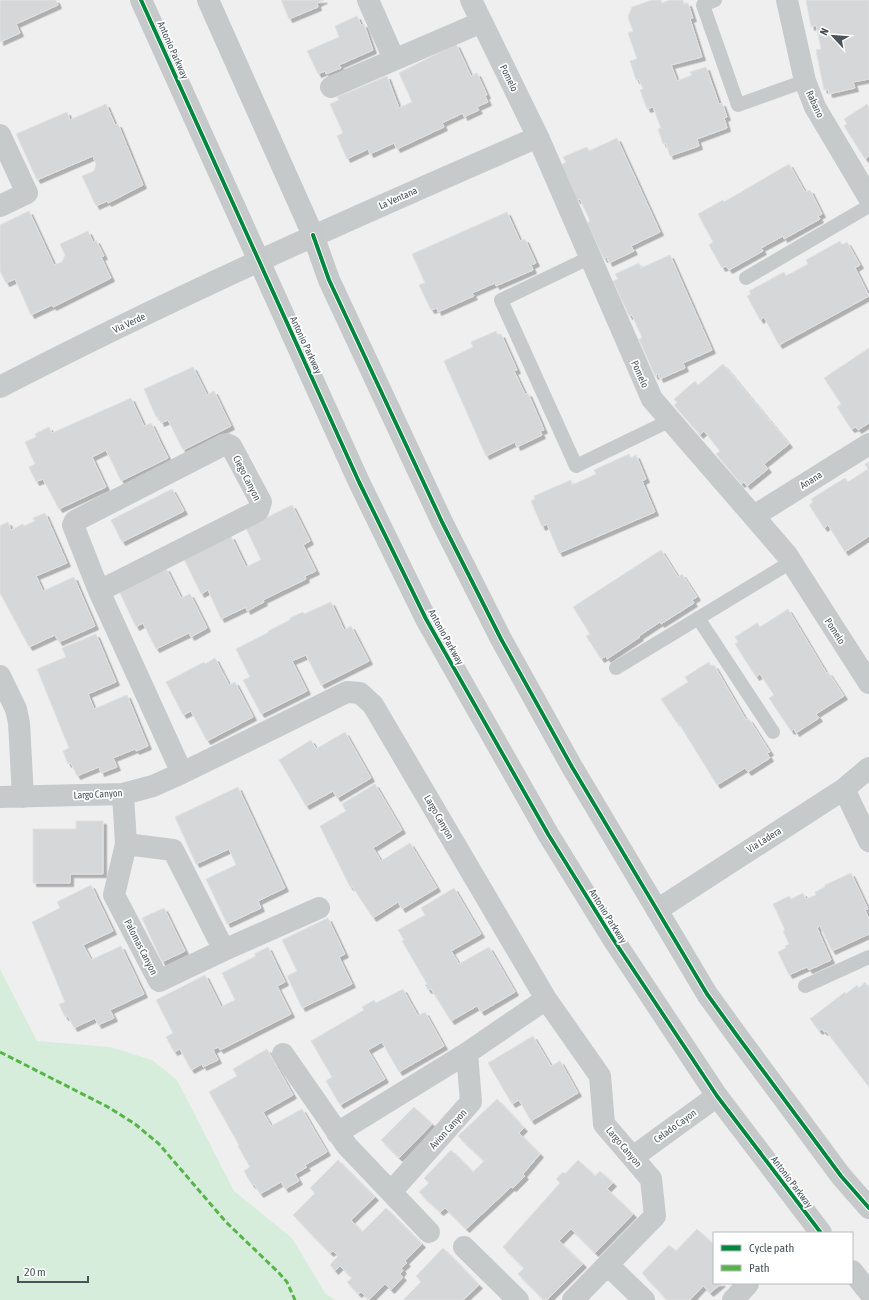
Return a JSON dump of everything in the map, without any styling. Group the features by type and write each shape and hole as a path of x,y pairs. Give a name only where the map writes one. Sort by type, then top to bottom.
{"main road":[{"name":"Antonio Parkway","path":"141,0 359,482 426,619 548,834 613,940 717,1096 820,1232"},
{"path":"208,0 313,236 329,280 389,412 501,639 572,767 708,994 841,1176 869,1208"},
{"path":"853,1272 869,1292"}],"street":[{"path":"368,0 394,59"},
{"name":"Pomelo","path":"471,0 538,137 589,258 652,399 669,421 754,516 791,562 869,683"},
{"name":"Rabano","path":"787,0 805,81 815,107 869,198"},
{"path":"331,87 482,22"},
{"path":"0,135 27,194 0,206"},
{"name":"La Ventana","path":"258,261 538,137"},
{"name":"Via Verde","path":"0,387 75,348 258,261"},
{"name":"Ciego Canyon","path":"99,591 258,511 261,502 231,446 226,444 223,445 74,521 73,529 99,591 182,773"},
{"name":"Anana","path":"754,516 869,444"},
{"path":"0,676 16,709 19,723 24,797"},
{"name":"Largo Canyon","path":"0,797 123,794 153,786 347,692 360,693 373,705 546,1000 600,1076 604,1124 651,1179 655,1216 573,1300"},
{"name":"Via Ladera","path":"657,910 844,789 869,768"},
{"path":"844,789 869,841"},
{"name":"Palomas Canyon","path":"123,794 126,844 114,895 159,981 224,950 319,908"},
{"path":"126,844 173,850 224,950"},
{"path":"337,1133 467,1053 546,1000"},
{"name":"Avion Canyon","path":"391,1192 471,1102 467,1053"},
{"path":"283,1054 337,1133 429,1232"},
{"name":"Celado Cayon","path":"633,1157 717,1096"},
{"path":"464,1247 518,1300"},
{"path":"608,1265 644,1300"},
{"path":"733,1300 748,1284"}],"lane":[{"path":"715,0 703,5 738,105 805,81"},
{"path":"746,278 869,206"},
{"path":"589,258 501,300 576,466 669,421"},
{"path":"616,668 791,562"},
{"path":"698,618 773,732"},
{"path":"805,986 869,957"}],"green space":[{"path":"0,969 37,1041 110,1047 152,1060 177,1080 234,1191 292,1238 325,1293 335,1300 0,1300"}],"building":[{"path":"0,0 56,0 58,5 16,24 20,33 0,42"},
{"path":"281,0 324,0 317,3 318,7 289,19"},
{"path":"652,0 661,0 662,3 670,0 683,0 684,4 688,3 693,18 690,19 702,57 671,65 677,81 692,75 690,72 706,67 719,104 722,103 727,117 724,118 727,128 697,139 699,146 670,156 666,143 663,144 658,129 661,128 653,107 647,109 640,90 643,89 639,79 636,80 630,61 637,59 628,33 633,31 628,17 632,7"},
{"path":"806,0 869,0 869,79 853,82 855,88 829,94 828,89 824,90 816,50 821,49 816,25 811,27"},
{"path":"357,16 361,25 364,24 373,50 339,65 341,68 326,74 325,71 318,74 307,51 339,37 335,26"},
{"path":"456,44 471,76 477,73 487,95 485,96 488,102 477,107 479,110 464,117 463,113 442,123 444,127 397,149 394,143 370,154 368,149 347,159 337,136 343,133 330,104 339,100 337,97 387,76 399,108 412,102 399,73"},
{"path":"106,104 115,125 118,124 143,185 108,203 107,201 96,206 82,176 94,171 96,164 93,156 37,180 16,134 67,112 70,120"},
{"path":"867,104 869,108 869,156 865,159 844,126 847,124 844,119"},
{"path":"617,138 660,232 631,246 634,251 609,263 607,257 604,259 587,223 590,221 580,199 577,200 561,165 566,162 563,157 587,147 589,151"},
{"path":"789,164 805,192 810,190 822,214 818,216 820,219 784,239 783,236 761,248 763,251 729,270 726,266 722,268 709,245 713,242 698,214 723,200 724,202"},
{"path":"29,211 54,265 62,262 65,255 60,244 88,231 93,242 96,240 104,256 101,257 111,278 53,307 52,305 31,315 15,279 6,283 0,271 0,225"},
{"path":"507,212 520,241 525,239 536,263 531,265 533,270 496,286 495,283 472,293 474,296 438,312 437,308 431,310 419,285 425,283 412,254"},
{"path":"840,241 842,245 847,242 860,265 855,268 869,296 779,345 764,317 760,320 747,296 751,294 749,291 784,272 786,276 808,264 806,260"},
{"path":"670,255 712,350 683,363 685,368 660,379 658,374 655,376 639,339 642,338 632,315 629,316 613,281 618,279 615,274 639,263 641,268"},
{"path":"496,331 498,336 501,334 517,370 514,371 525,394 528,393 544,430 540,431 542,435 517,447 515,442 486,456 444,361 473,347 471,342"},
{"path":"869,348 869,423 858,430 856,427 851,429 837,407 841,404 824,378"},
{"path":"723,364 789,444 764,464 768,469 747,486 744,482 741,484 716,454 720,451 704,431 700,435 674,405 677,403 674,399 695,381 698,385"},
{"path":"193,367 207,395 214,391 231,426 183,450 168,420 161,423 158,416 156,417 144,389"},
{"path":"131,398 144,426 151,423 168,458 121,481 106,450 92,457 106,487 59,509 43,479 36,482 29,467 35,464 25,442 36,437 35,434 49,427 52,433"},
{"path":"629,454 631,458 636,455 646,479 642,481 655,512 559,553 547,524 542,527 531,501 535,499 534,496 571,480 572,485 596,474 594,470"},
{"path":"869,462 869,536 845,552 828,525 824,528 809,505 813,502 811,499 845,478 848,482 868,469 865,464"},
{"path":"172,489 184,511 122,542 111,520"},
{"path":"292,505 310,541 303,545 316,571 305,576 306,579 263,600 264,602 247,611 246,607 221,619 208,590 201,594 184,559 231,536 246,567 261,560 246,528"},
{"path":"45,513 67,563 36,576 43,591 74,577 95,626 59,642 55,635 29,647 0,593 0,526 8,522 11,530 23,524 24,526 35,521 33,518"},
{"path":"661,550 678,577 682,574 697,597 692,600 694,603 661,624 660,622 607,659 606,656 601,659 586,636 590,634 573,607"},
{"path":"166,568 181,598 190,594 207,628 191,637 189,633 156,649 143,623 136,627 119,591"},
{"path":"331,602 344,630 351,626 369,661 321,685 306,655 292,661 307,691 261,714 243,680 250,677 236,649 290,620 290,618 303,612 304,614"},
{"path":"788,609 827,674 828,672 844,696 816,714 819,718 796,733 794,729 791,731 769,698 774,695 760,674 756,677 735,644 738,642 735,637 757,623 760,627"},
{"path":"96,634 116,682 88,694 94,709 127,695 148,746 136,751 135,749 113,758 117,767 101,773 99,767 77,776 71,763 68,764 63,751 69,748 37,669 66,657 62,648"},
{"path":"215,658 229,685 235,682 253,717 207,741 191,711 183,715 166,682 204,662 205,664"},
{"path":"709,662 711,667 714,665 746,720 749,719 770,752 767,753 770,758 748,772 745,768 717,785 678,722 677,723 661,699 688,682 685,677"},
{"path":"345,732 371,778 337,798 333,791 306,806 279,760 311,740 316,749"},
{"path":"375,784 402,830 373,848 381,861 410,843 437,888 402,909 398,902 373,918 352,886 350,887 320,826 346,811 342,804"},
{"path":"238,787 285,888 258,901 261,908 227,924 206,879 236,865 229,849 196,864 175,817"},
{"path":"76,821 103,821 103,874 70,874 70,883 33,883 33,829 76,829"},
{"path":"851,873 868,909 865,910 869,919 869,934 832,951 820,926 817,928 831,960 809,970 807,967 789,975 778,952 786,948 785,946 789,944 783,931 785,930 773,904 789,896 791,899 803,893 806,899 816,895 815,892 825,887 825,885"},
{"path":"91,885 113,931 83,945 91,960 121,946 144,994 110,1010 114,1018 98,1025 95,1018 74,1028 68,1016 65,1017 59,1004 65,1002 32,922 60,908 57,902"},
{"path":"454,888 481,934 451,951 459,964 489,947 515,992 481,1012 477,1006 451,1021 431,989 428,990 425,985 427,984 402,941 404,940 398,930 425,915 421,908"},
{"path":"164,908 185,951 162,962 142,918"},
{"path":"328,918 345,954 339,957 352,984 302,1008 287,976 297,971 282,940"},
{"path":"268,947 285,982 277,986 291,1014 220,1050 218,1047 213,1050 218,1060 203,1067 202,1064 191,1070 180,1049 174,1052 166,1037 173,1033 156,1000 205,975 221,1007 235,1000 222,973 256,956 254,954"},
{"path":"865,982 869,987 869,1087 826,1031 824,1032 822,1029 819,1031 810,1019 845,992 846,994 857,985 859,988"},
{"path":"403,989 418,1016 425,1012 444,1046 399,1072 382,1042 368,1050 385,1079 340,1105 326,1081 332,1077 311,1041 364,1010 362,1007 374,1000 376,1003"},
{"path":"533,1036 551,1066 560,1061 578,1093 531,1121 519,1100 512,1104 488,1063"},
{"path":"267,1049 293,1095 263,1112 271,1126 302,1109 327,1152 305,1165 307,1167 295,1174 299,1181 285,1189 281,1182 260,1194 254,1184 252,1185 244,1171 250,1167 209,1092 237,1076 233,1069"},
{"path":"497,1099 524,1128 519,1133 540,1154 523,1174 525,1176 466,1229 445,1208 440,1212 419,1192 429,1183 424,1178 451,1150 473,1172 484,1161 458,1136"},
{"path":"414,1107 432,1124 399,1158 381,1140"},
{"path":"338,1160 375,1197 351,1220 362,1232 386,1208 422,1244 405,1261 407,1263 401,1268 403,1270 400,1274 403,1277 391,1290 385,1284 369,1300 361,1292 358,1294 347,1282 352,1278 340,1266 335,1271 330,1265 338,1256 333,1251 330,1253 293,1215 315,1193 310,1188"},
{"path":"578,1160 595,1176 600,1171 613,1183 607,1189 633,1214 595,1253 571,1229 559,1241 583,1264 547,1300 544,1300 518,1274 524,1268 503,1247 560,1183 556,1179 563,1172 565,1174"},
{"path":"697,1229 713,1244 713,1284 721,1284 710,1293 703,1286 690,1300 667,1300 642,1273 669,1245 676,1251"},
{"path":"443,1248 479,1285 463,1300 403,1300 421,1282 416,1276"}],"marked path":[{"path":"0,1052 108,1107 135,1124 159,1144 226,1222 287,1282 295,1300"}],"cycle path":[{"path":"141,0 359,482 426,619 548,834 613,939 717,1096 820,1232"},
{"path":"313,235 329,280 442,522 501,639 572,767 707,994 841,1176 869,1208"}]}
